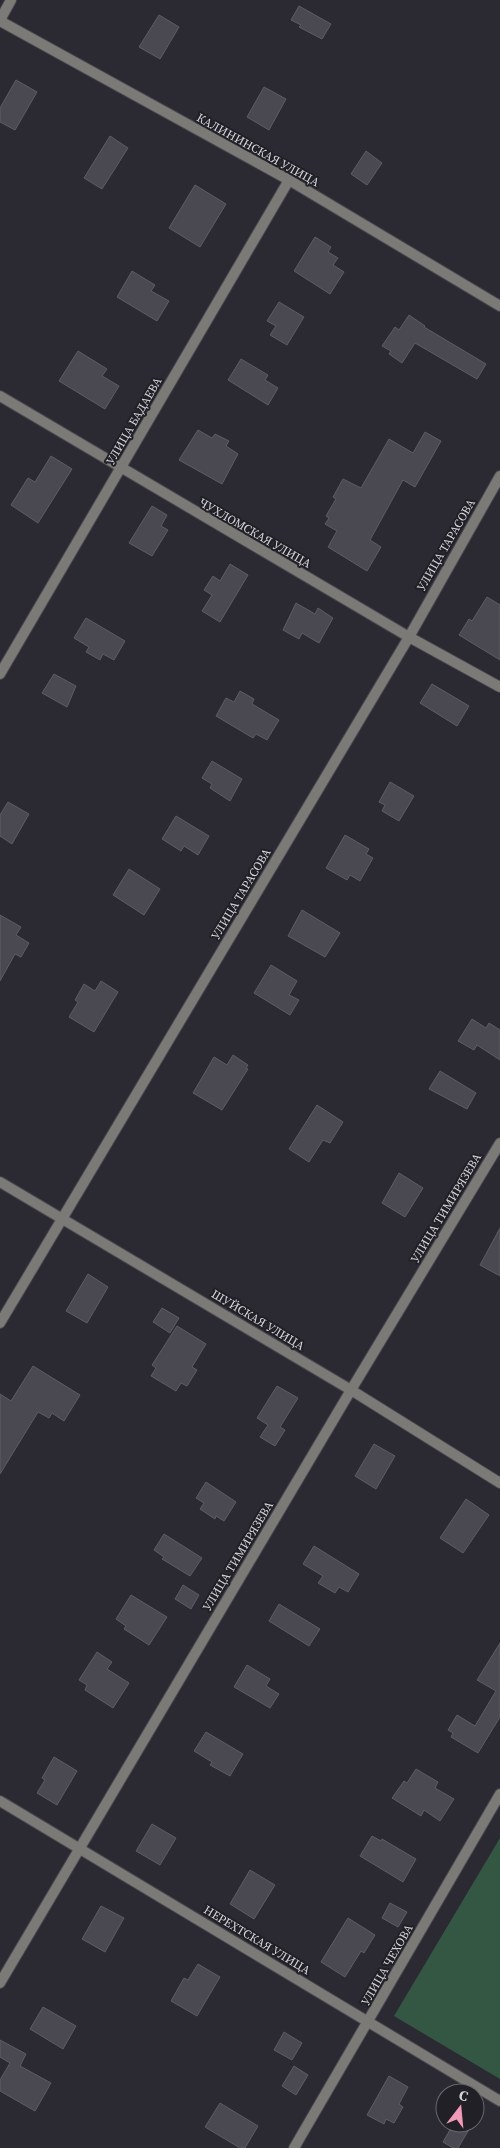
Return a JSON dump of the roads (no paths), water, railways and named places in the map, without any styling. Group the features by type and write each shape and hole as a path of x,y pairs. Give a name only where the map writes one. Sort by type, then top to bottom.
{"street":[{"path":"0,21 12,0"},
{"name":"КАЛИНИНСКАЯ УЛИЦА","path":"0,21 289,180 500,306"},
{"name":"УЛИЦА БАДАЕВА","path":"0,674 289,180"},
{"name":"ЧУХЛОМСКАЯ УЛИЦА","path":"0,396 409,637 500,687"},
{"name":"УЛИЦА ТАРАСОВА","path":"0,1323 409,637 500,476"},
{"name":"УЛИЦА ТИМИРЯЗЕВА","path":"0,1982 351,1390 500,1143"},
{"name":"ШУЙСКАЯ УЛИЦА","path":"0,1182 351,1390 500,1483"},
{"name":"УЛИЦА ЧЕХОВА","path":"294,2148 500,1794"},
{"name":"НЕРЕХТСКАЯ УЛИЦА","path":"0,1801 500,2101"}]}
